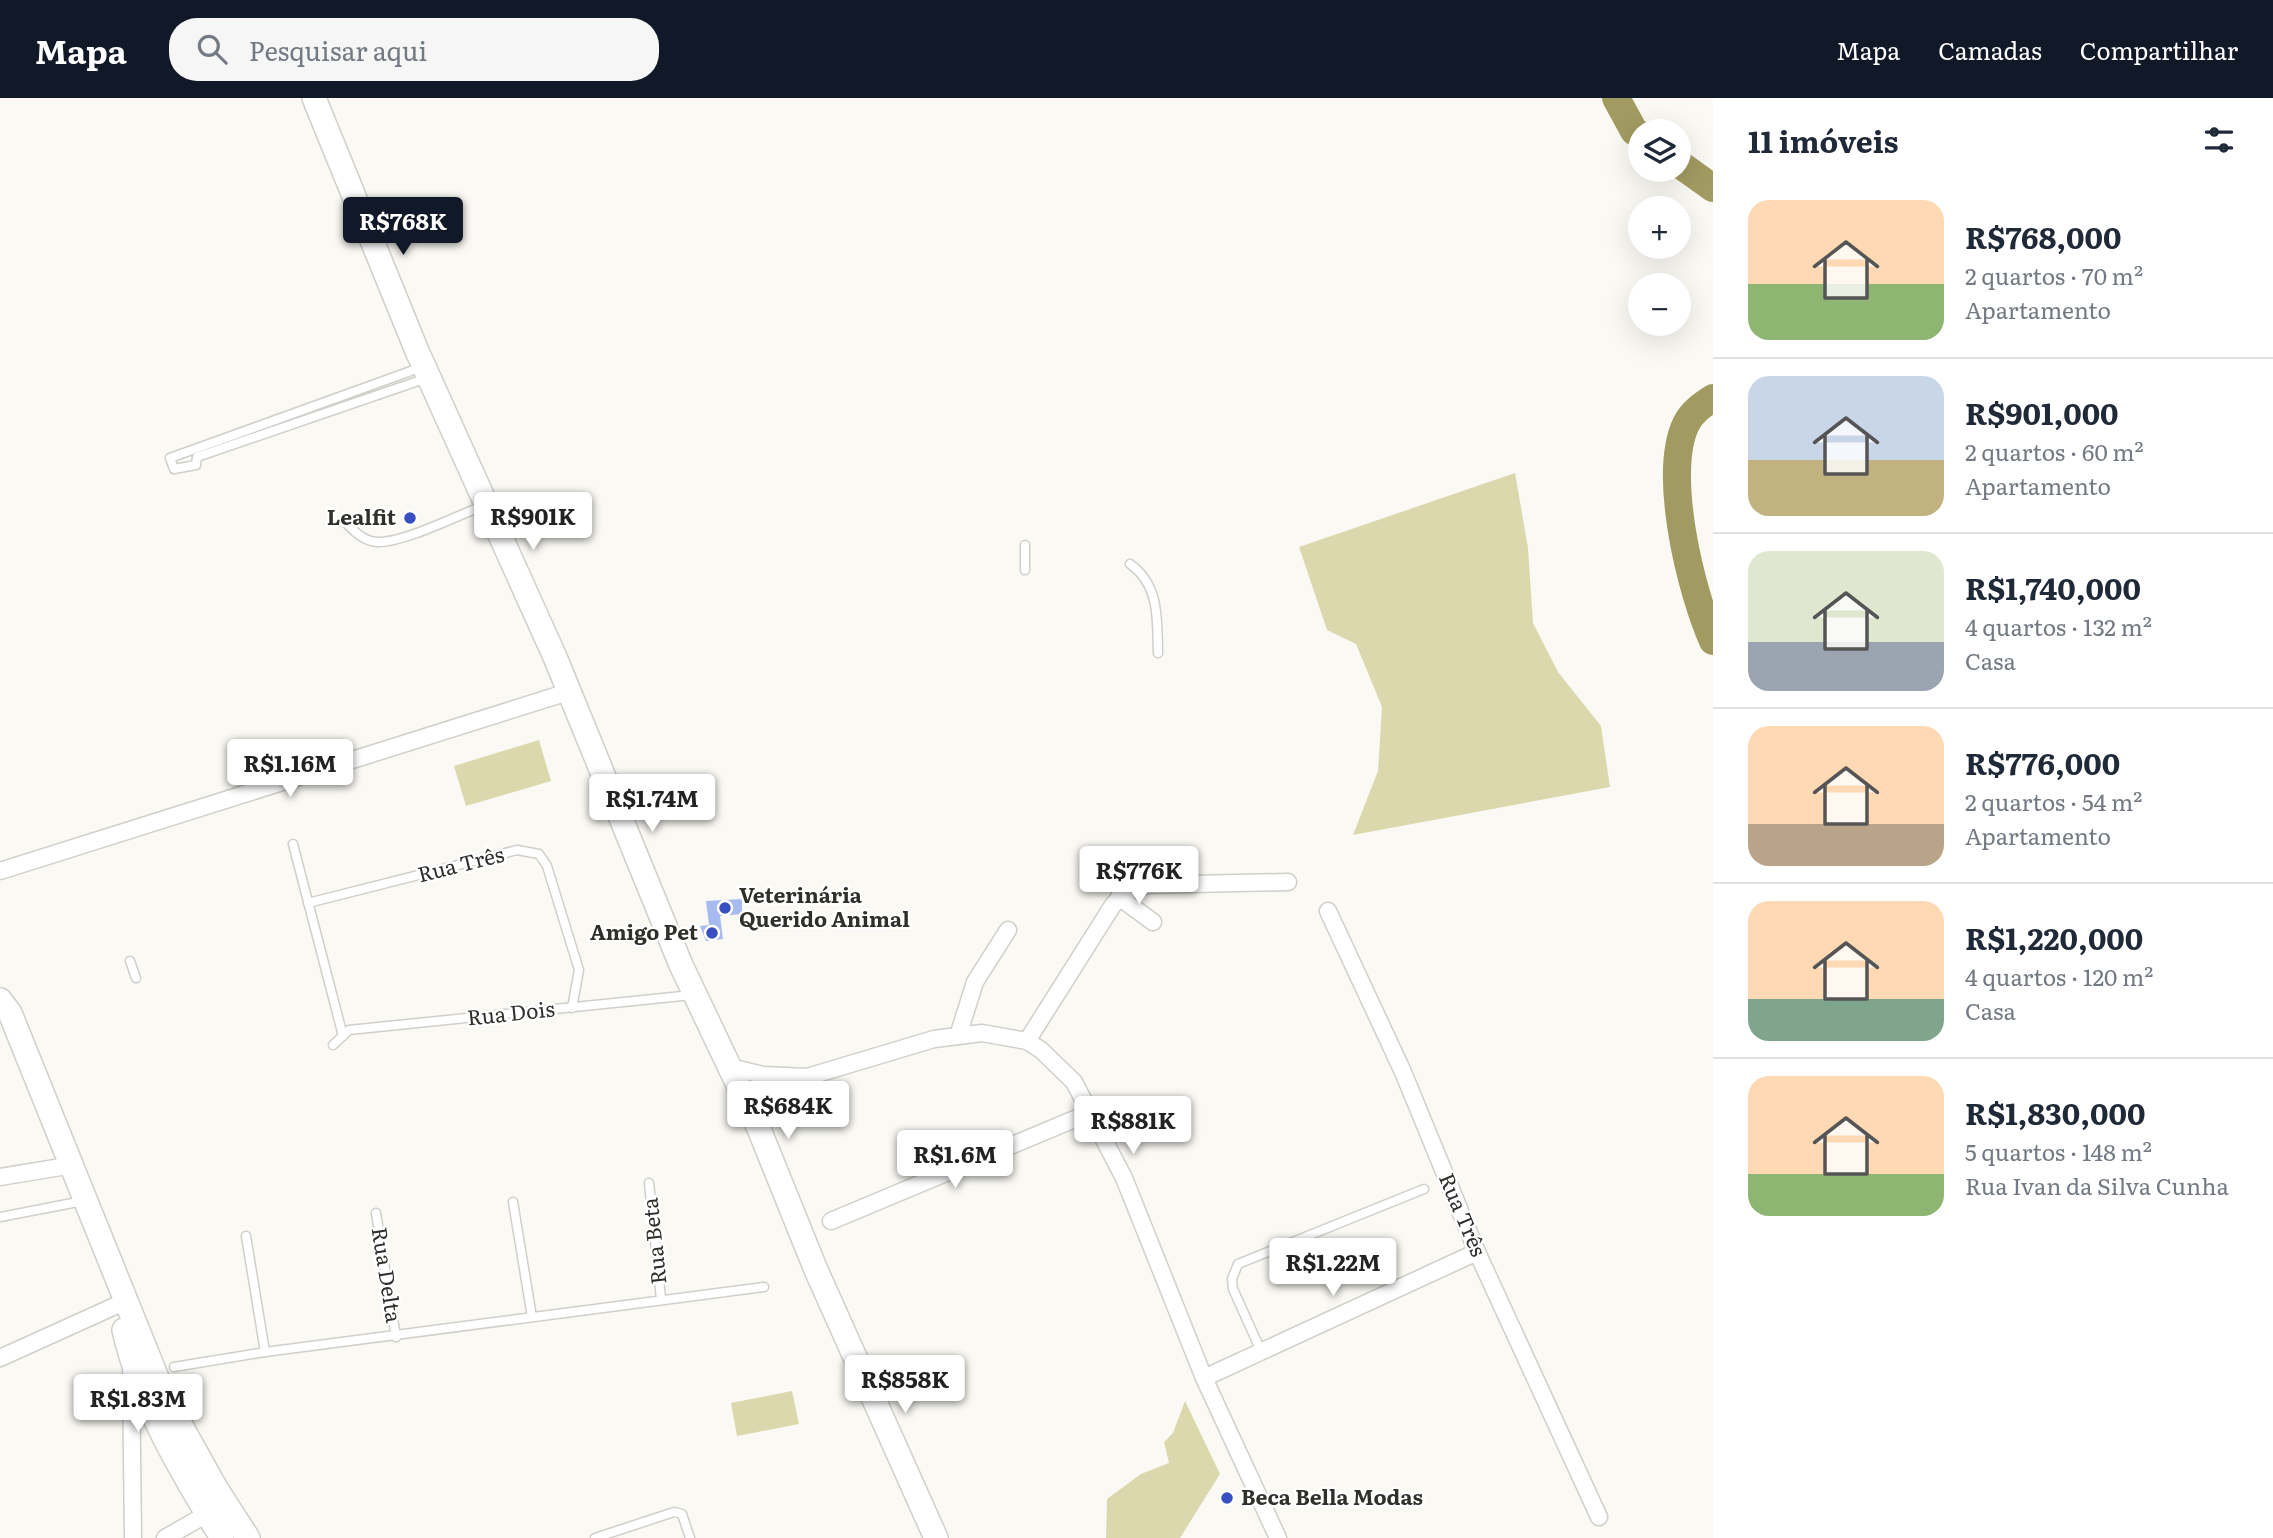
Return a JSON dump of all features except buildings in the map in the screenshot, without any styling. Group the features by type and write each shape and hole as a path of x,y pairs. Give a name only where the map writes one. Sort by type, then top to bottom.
{"main road":[{"path":"314,98 427,371 488,504 695,995 759,1129 816,1270 936,1538"},
{"path":"0,1000 10,1013 73,1165 121,1296 216,1509 222,1538"},
{"path":"121,1296 131,1359 147,1403 216,1509 248,1538"}],"street":[{"path":"0,871 568,692"},
{"path":"1027,1041 1119,897 1135,887 1287,882"},
{"path":"1119,897 1153,922"},
{"name":"Rua Três","path":"1328,911 1403,1072 1477,1252 1599,1517"},
{"path":"958,1036 975,982 1007,930"},
{"path":"730,1068 763,1075 807,1077 934,1039 982,1032 1027,1041 1041,1050 1074,1082 1124,1178 1204,1378 1278,1538"},
{"path":"759,1129 784,1098 807,1077"},
{"path":"831,1221 1089,1113"},
{"path":"0,1177 73,1165"},
{"path":"1204,1378 1477,1252"},
{"path":"0,1358 121,1296"},
{"path":"131,1359 133,1538"},
{"path":"165,1538 216,1509"}],"lane":[{"path":"427,371 197,457 196,465 174,469 170,458 427,371"},
{"path":"345,522 361,537 376,542 393,540 488,504"},
{"path":"1025,545 1025,570"},
{"path":"1130,564 1147,580 1157,607 1158,653"},
{"path":"293,844 343,1036"},
{"name":"Rua Três","path":"308,903 517,850 539,854 547,866 579,970 572,1008"},
{"path":"131,961 136,978"},
{"name":"Rua Dois","path":"333,1045 349,1030 695,995"},
{"name":"Rua Beta","path":"649,1183 661,1299"},
{"path":"1261,1352 1233,1289 1232,1279 1238,1264 1424,1189"},
{"path":"0,1217 86,1200"},
{"path":"513,1202 533,1317"},
{"name":"Rua Delta","path":"376,1213 396,1337"},
{"path":"246,1236 265,1352"},
{"path":"174,1367 265,1352 764,1287"},
{"path":"595,1538 674,1512 682,1514 690,1538"}],"shaded area":[{"path":"1515,473 1528,548 1533,623 1558,672 1601,726 1610,787 1353,835 1378,771 1382,707 1356,644 1327,630 1299,547"},
{"path":"539,740 551,781 466,806 454,766"},
{"path":"792,1391 799,1424 737,1436 731,1403"},
{"path":"1185,1401 1220,1474 1180,1538 1106,1538 1107,1499 1141,1474 1169,1463 1164,1442 1173,1433"}],"waterway":[{"path":"1616,98 1628,120"},
{"path":"1691,172 1713,188"},
{"path":"1713,398 1694,412 1686,424 1679,446 1677,472 1678,502 1688,564 1713,641"}],"place":[{"name":"Lealfit","path":"410,518"},
{"name":"Veterinária Querido Animal","path":"725,908"},
{"name":"Amigo Pet","path":"712,933"},
{"name":"Beca Bella Modas","path":"1227,1498"}]}
